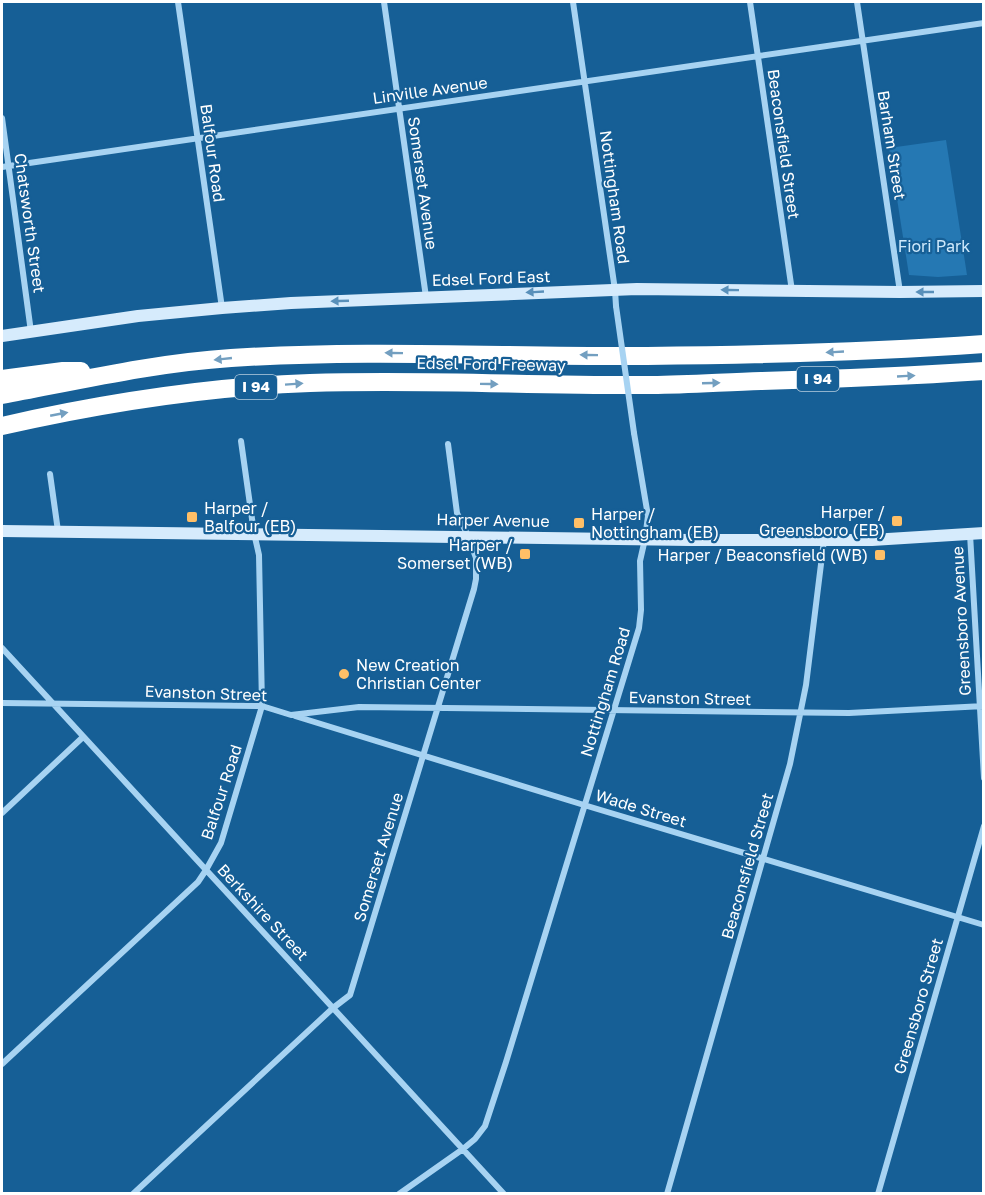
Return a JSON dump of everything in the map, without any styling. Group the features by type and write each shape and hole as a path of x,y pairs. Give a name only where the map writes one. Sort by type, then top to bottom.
{"highway":[{"name":"Edsel Ford Freeway","path":"2,395 140,369 230,358 365,353 647,356 824,353 984,344"},
{"path":"2,379 63,371 140,369"},
{"name":"Edsel Ford Freeway","path":"2,426 148,398 309,383 653,385 984,371"}],"street":[{"name":"Balfour Road","path":"178,2 222,308"},
{"name":"Somerset Avenue","path":"384,2 426,297"},
{"name":"Nottingham Road","path":"399,1194 463,1149 485,1126 639,628 640,561 648,516 634,433 573,2"},
{"name":"Beaconsfield Street","path":"750,2 792,291"},
{"name":"Barham Street","path":"857,2 900,292"},
{"name":"Linville Avenue","path":"5,166 984,23"},
{"name":"Chatsworth Street","path":"2,118 5,166 31,332"},
{"name":"Edsel Ford East","path":"2,336 138,316 291,303 615,290 984,291"},
{"name":"Balfour Road","path":"2,1064 198,882 220,843 262,705 259,555 241,441"},
{"name":"Somerset Avenue","path":"134,1194 333,1008 350,995 476,579 476,558 457,513 448,444"},
{"path":"50,474 58,531"},
{"name":"Harper Avenue","path":"2,531 824,540 872,540 984,533"},
{"name":"Greensboro Avenue","path":"970,534 981,706"},
{"name":"Beaconsfield Street","path":"667,1194 790,764 806,685 824,540"},
{"name":"Berkshire Street","path":"2,648 504,1194"},
{"name":"Evanston Street","path":"2,703 262,705 291,715 359,707 849,712 981,706"},
{"path":"981,706 984,778"},
{"name":"Wade Street","path":"291,715 984,925"},
{"path":"2,813 83,737"},
{"name":"Greensboro Street","path":"878,1194 984,826"}],"green space":[{"name":"Fiori Park","path":"946,140 967,275 938,277 909,275 889,148"}],"place":[{"name":"Harper / Balfour (EB)","path":"192,517"},
{"name":"Harper / Greensboro (EB)","path":"897,521"},
{"name":"Harper / Nottingham (EB)","path":"579,523"},
{"name":"Harper / Somerset (WB)","path":"525,554"},
{"name":"Harper / Beaconsfield (WB)","path":"880,555"},
{"name":"New Creation Christian Center","path":"344,674"}]}
